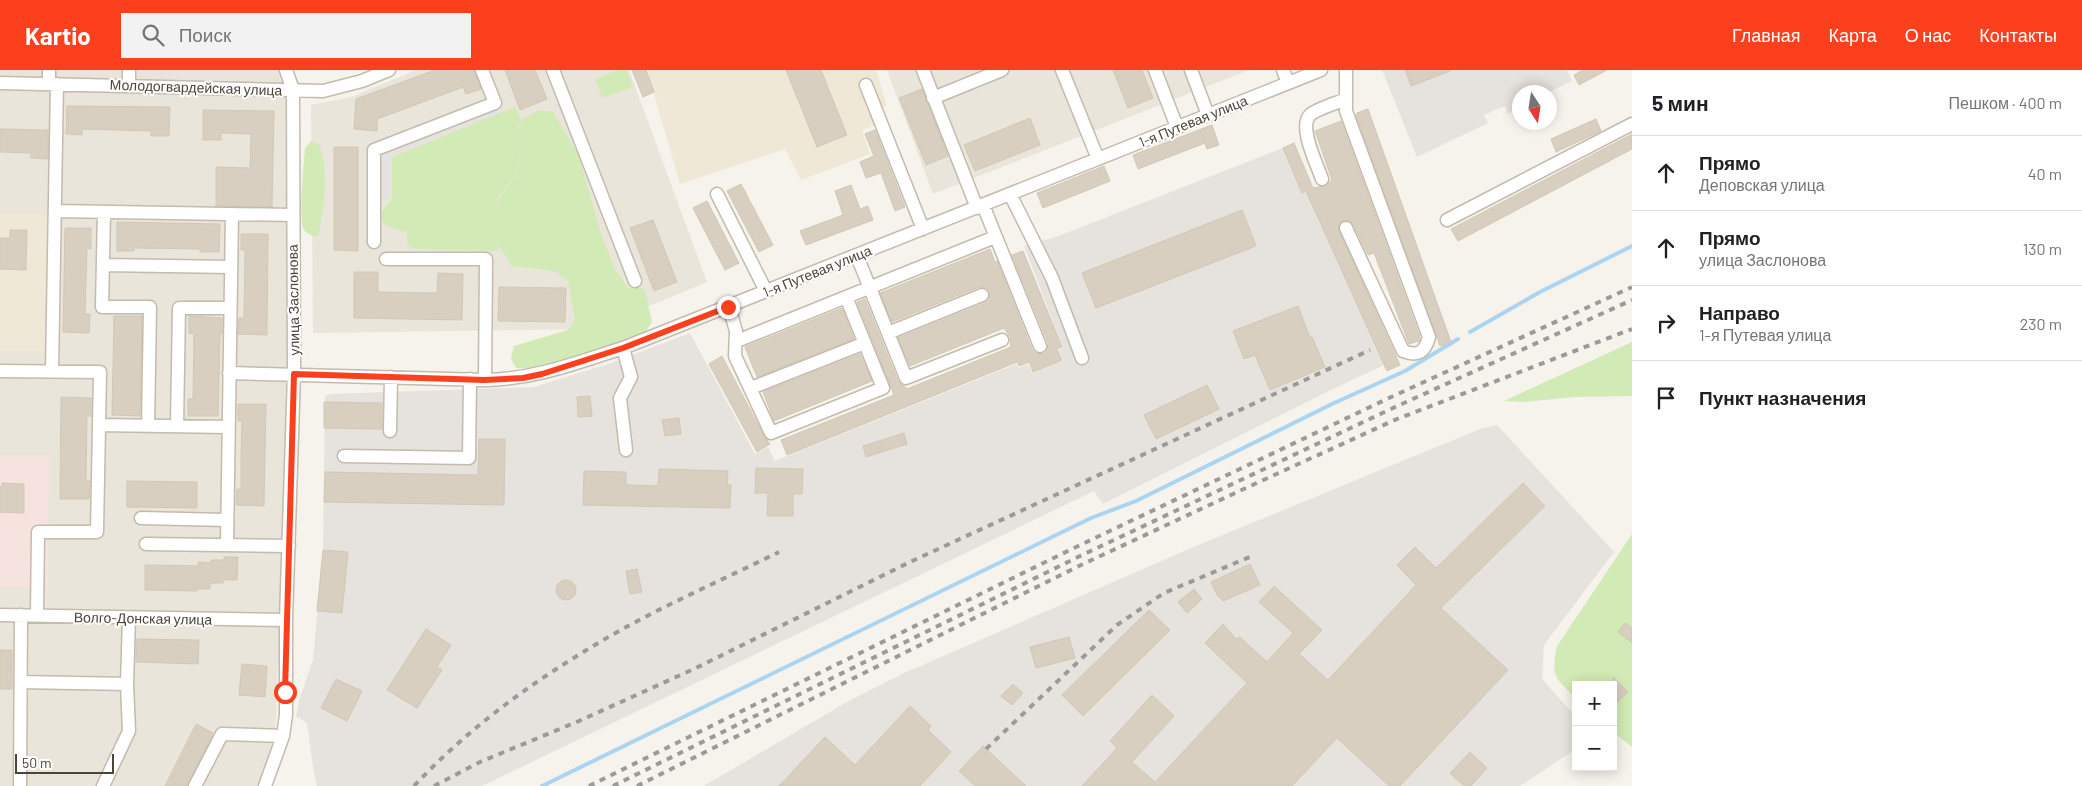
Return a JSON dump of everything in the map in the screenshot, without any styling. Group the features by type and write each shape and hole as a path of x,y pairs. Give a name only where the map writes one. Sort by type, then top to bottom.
{"street":[{"path":"5,83 10,70"},
{"path":"49,70 53,84 55,211 52,372"},
{"path":"129,70 129,85"},
{"name":"улица Заслонова","path":"265,786 283,736 286,715 286,620 294,374 293,90 286,70"},
{"name":"Молодогвардейская улица","path":"5,83 323,91 362,81 390,70"},
{"path":"374,242 374,150 495,103 482,70"},
{"path":"552,70 635,282"},
{"path":"923,70 932,98 995,237 1040,346"},
{"path":"932,98 1002,70"},
{"path":"1062,70 1098,159"},
{"path":"1155,70 1177,127"},
{"path":"1191,70 1208,115"},
{"path":"1283,70 1288,83"},
{"name":"1-я Путевая улица","path":"229,373 485,380 523,378 542,374 623,348 728,307 1320,70"},
{"path":"1346,70 1346,111 1429,338 1426,348 1421,352 1411,354 1403,352 1346,228"},
{"path":"866,85 923,229"},
{"path":"1322,179 1306,134 1305,121 1311,113 1346,99"},
{"path":"1447,220 1632,124"},
{"path":"717,194 766,291"},
{"path":"1010,194 1052,278 1082,358"},
{"path":"55,211 292,215"},
{"path":"104,212 102,307 150,308 148,426"},
{"path":"226,545 232,214"},
{"path":"737,341 995,237"},
{"path":"857,256 906,378 1002,340"},
{"path":"386,259 486,260 485,380"},
{"path":"103,265 231,267"},
{"path":"888,333 982,296"},
{"path":"728,307 734,321 737,341 735,356 772,433 883,388 846,297"},
{"path":"177,426 179,308 230,308"},
{"path":"751,388 865,343"},
{"path":"623,348 632,377 620,398 626,450"},
{"path":"0,371 100,372 97,532 38,532 36,615"},
{"path":"390,431 391,377"},
{"path":"344,456 469,458 470,379"},
{"path":"99,425 228,427"},
{"path":"141,518 227,520"},
{"path":"146,544 289,546"},
{"name":"Волго-Донская улица","path":"0,615 286,620"},
{"path":"20,786 21,615"},
{"path":"103,786 129,732 127,684 129,618"},
{"path":"21,682 127,684"},
{"path":"195,786 222,734 283,736"}],"shaded area":[{"path":"0,70 280,70 289,94 289,378 275,742 258,786 0,786"},
{"path":"416,70 629,70 707,282 594,329 313,333 311,105 351,97"},
{"path":"647,70 876,70 887,106 878,110 882,123 862,130 870,154 801,180 785,149 680,184"},
{"path":"887,70 1249,70 933,194"},
{"path":"1382,70 1567,70 1572,81 1557,88 1557,85 1512,85 1512,112 1508,114 1505,106 1484,115 1488,123 1417,157"},
{"path":"500,102 503,112 391,156 391,199 378,199 378,150"},
{"path":"1283,148 1302,192 1306,191 1384,365 1103,504 1094,491 482,786 317,786 307,723 296,716 300,697 313,660 323,550 325,396 331,394 534,387 614,362 690,333 755,454 768,447 775,461 1016,364 1018,368 1028,364 1032,373 1063,360 1059,350 1063,348 1024,246 1056,237"},
{"path":"0,214 47,214 44,351 0,351"},
{"path":"1497,425 1614,552 1544,645 1542,679 1572,713 1572,752 1520,786 704,786 845,703 902,674 1196,546 1480,429"},
{"path":"0,455 49,455 48,588 0,587"}],"green space":[{"path":"618,70 626,70 633,87 602,98 595,79"},
{"path":"515,107 521,119 515,134 522,120 539,110 553,112 579,156 601,234 614,267 628,288 638,287 645,290 652,322 645,332 619,344 579,355 559,364 540,368 516,368 511,358 514,346 568,330 575,319 568,281 555,271 512,266 493,237 499,248 495,251 416,249 408,246 407,232 387,225 381,217 385,207 392,200 392,157","holes":["515,134 521,159 512,182 500,197 491,220 499,196 511,182 520,159"]},
{"path":"311,141 319,144 325,178 324,202 318,236 310,235 304,230 301,216 305,148"},
{"path":"1632,342 1632,396 1574,397 1523,402 1504,401"},
{"path":"1632,534 1632,747 1617,735 1617,681 1572,681 1572,694 1556,676 1554,664 1557,646"}],"building":[{"path":"435,70 474,70 481,89 466,94 463,87 377,119 377,131 354,129 356,99"},
{"path":"505,70 535,70 547,99 520,110"},
{"path":"632,70 646,70 654,92 643,97"},
{"path":"786,70 821,70 847,135 817,147"},
{"path":"1113,70 1142,70 1153,98 1128,108"},
{"path":"1405,70 1450,70 1450,71 1411,86"},
{"path":"1583,70 1607,70 1579,85 1574,75"},
{"path":"922,89 948,156 926,165 899,98"},
{"path":"67,106 170,107 169,136 151,136 151,131 82,129 82,135 66,134"},
{"path":"1368,109 1451,342 1440,346 1356,115"},
{"path":"203,110 274,111 272,207 216,206 216,167 250,168 251,134 221,133 221,140 203,140"},
{"path":"1030,118 1040,145 975,171 964,145"},
{"path":"1596,119 1601,131 1556,152 1551,139"},
{"path":"1341,121 1420,337 1419,341 1409,344 1374,253 1368,255 1353,224 1347,220 1342,221 1338,227 1339,231 1400,365 1387,371 1306,191 1302,193 1283,148 1294,143 1313,188 1325,186 1332,180 1315,131"},
{"path":"1212,125 1219,145 1207,149 1205,143 1138,169 1133,155"},
{"path":"0,129 48,130 48,159 31,158 31,153 0,152"},
{"path":"875,130 905,207 895,211 881,173 866,178 860,162 874,156 865,134"},
{"path":"1632,134 1632,149 1458,241 1451,229"},
{"path":"334,147 358,147 358,251 334,250"},
{"path":"1104,166 1110,181 1043,208 1037,193"},
{"path":"741,184 773,245 759,252 727,191"},
{"path":"851,185 860,209 868,206 873,220 806,245 800,231 843,215 835,191"},
{"path":"707,201 739,263 725,270 693,208"},
{"path":"1242,210 1256,246 1096,308 1082,273"},
{"path":"653,220 677,282 654,291 630,228"},
{"path":"117,222 220,224 219,252 200,252 200,249 134,248 134,251 117,251"},
{"path":"65,228 91,228 91,249 87,248 85,314 90,314 89,333 63,332"},
{"path":"10,230 27,230 26,270 0,269 0,238 10,238"},
{"path":"241,234 268,234 267,335 238,334 239,318 244,318 245,250 241,250"},
{"path":"990,249 995,262 997,261 1032,349 1035,353 1043,354 1047,351 1048,343 1012,255 1023,251 1062,347 1057,349 1062,360 1033,372 1029,362 1019,366 1017,362 787,455 781,440 894,395 857,302 865,299 898,381 907,389 1011,347 1010,337 1004,328 910,366 898,338 985,303 989,300 990,292 987,288 979,287 892,322 880,293"},
{"path":"354,272 378,272 378,292 437,293 438,273 463,274 462,320 354,318"},
{"path":"499,287 566,288 565,322 498,321"},
{"path":"1298,306 1310,338 1312,337 1325,367 1270,390 1255,355 1244,359 1233,331"},
{"path":"842,308 854,339 757,377 745,347"},
{"path":"114,316 142,316 140,416 112,415"},
{"path":"189,316 222,318 218,416 188,416 188,399 193,399 194,334 189,333"},
{"path":"860,354 872,381 774,421 763,392"},
{"path":"722,356 770,444 757,452 709,364"},
{"path":"1207,385 1219,409 1156,439 1144,415"},
{"path":"590,396 592,416 578,417 577,397"},
{"path":"61,397 91,398 91,416 87,416 86,481 90,481 89,499 60,499"},
{"path":"324,402 382,403 382,429 324,428"},
{"path":"238,404 266,404 264,506 236,505 237,489 241,489 242,421 238,421"},
{"path":"679,418 681,434 665,436 662,420"},
{"path":"904,433 907,444 866,457 863,446"},
{"path":"479,439 505,439 504,505 324,502 325,472 478,475"},
{"path":"756,468 803,469 802,494 793,494 793,516 767,516 768,493 755,493"},
{"path":"659,469 728,471 727,485 731,485 730,508 583,505 584,471 626,472 626,485 658,486"},
{"path":"127,481 197,482 197,508 127,507"},
{"path":"2,483 24,484 24,513 0,512 0,487 2,487"},
{"path":"1523,483 1545,506 1441,608 1508,670 1400,786 1389,786 1337,738 1292,786 1082,786 1117,748 1110,741 1152,695 1174,716 1132,762 1155,782 1247,683 1205,643 1223,624 1236,639 1240,637 1267,662 1293,633 1259,602 1274,586 1322,630 1299,654 1328,680 1416,585 1397,565 1415,547 1436,568"},
{"path":"323,550 348,552 342,613 317,611"},
{"path":"224,557 238,557 237,580 223,580 223,583 210,583 210,589 197,589 197,591 145,590 145,565 198,566 198,562 211,563 211,560 224,560"},
{"path":"1250,564 1260,585 1223,601 1217,595 1211,582"},
{"path":"637,569 642,592 630,594 626,571"},
{"path":"562,580 570,580 576,586 576,594 570,600 562,600 556,594 556,586"},
{"path":"1194,589 1202,599 1187,613 1178,602"},
{"path":"1149,610 1170,630 1083,716 1062,695"},
{"path":"1625,623 1632,628 1632,643 1618,632"},
{"path":"426,629 451,645 437,667 442,670 417,708 387,690"},
{"path":"1069,637 1075,658 1036,668 1030,647"},
{"path":"137,639 199,640 198,664 136,662"},
{"path":"0,650 12,650 12,689 0,689"},
{"path":"242,664 267,666 265,697 239,695"},
{"path":"336,679 362,691 347,721 321,708"},
{"path":"1617,681 1628,692 1617,702"},
{"path":"1013,684 1023,693 1012,705 1001,696"},
{"path":"910,706 931,726 928,730 951,752 920,786 779,786 825,737 855,765"},
{"path":"196,724 213,733 187,786 165,786"},
{"path":"983,746 1026,786 975,786 959,771"},
{"path":"1470,752 1487,768 1471,786 1464,786 1450,773"}],"waterway":[{"path":"1470,332 1540,292 1632,246"},
{"path":"542,786 1091,518 1136,501 1332,404 1405,371 1458,339"}],"railway":[{"path":"589,786 1074,548 1389,398 1632,287"},
{"path":"613,786 1078,557 1393,408 1632,300"},
{"path":"637,786 1081,565 1248,487 1397,419 1632,329"},
{"path":"434,786 480,762 579,721 696,668 910,562 1370,350"},
{"path":"414,786 471,732 533,684 626,627 779,552"},
{"path":"986,749 1117,625 1164,593 1252,556"}],"route":[{"path":"285,692 294,374 485,380 523,378 542,374 623,348 728,307"}]}
